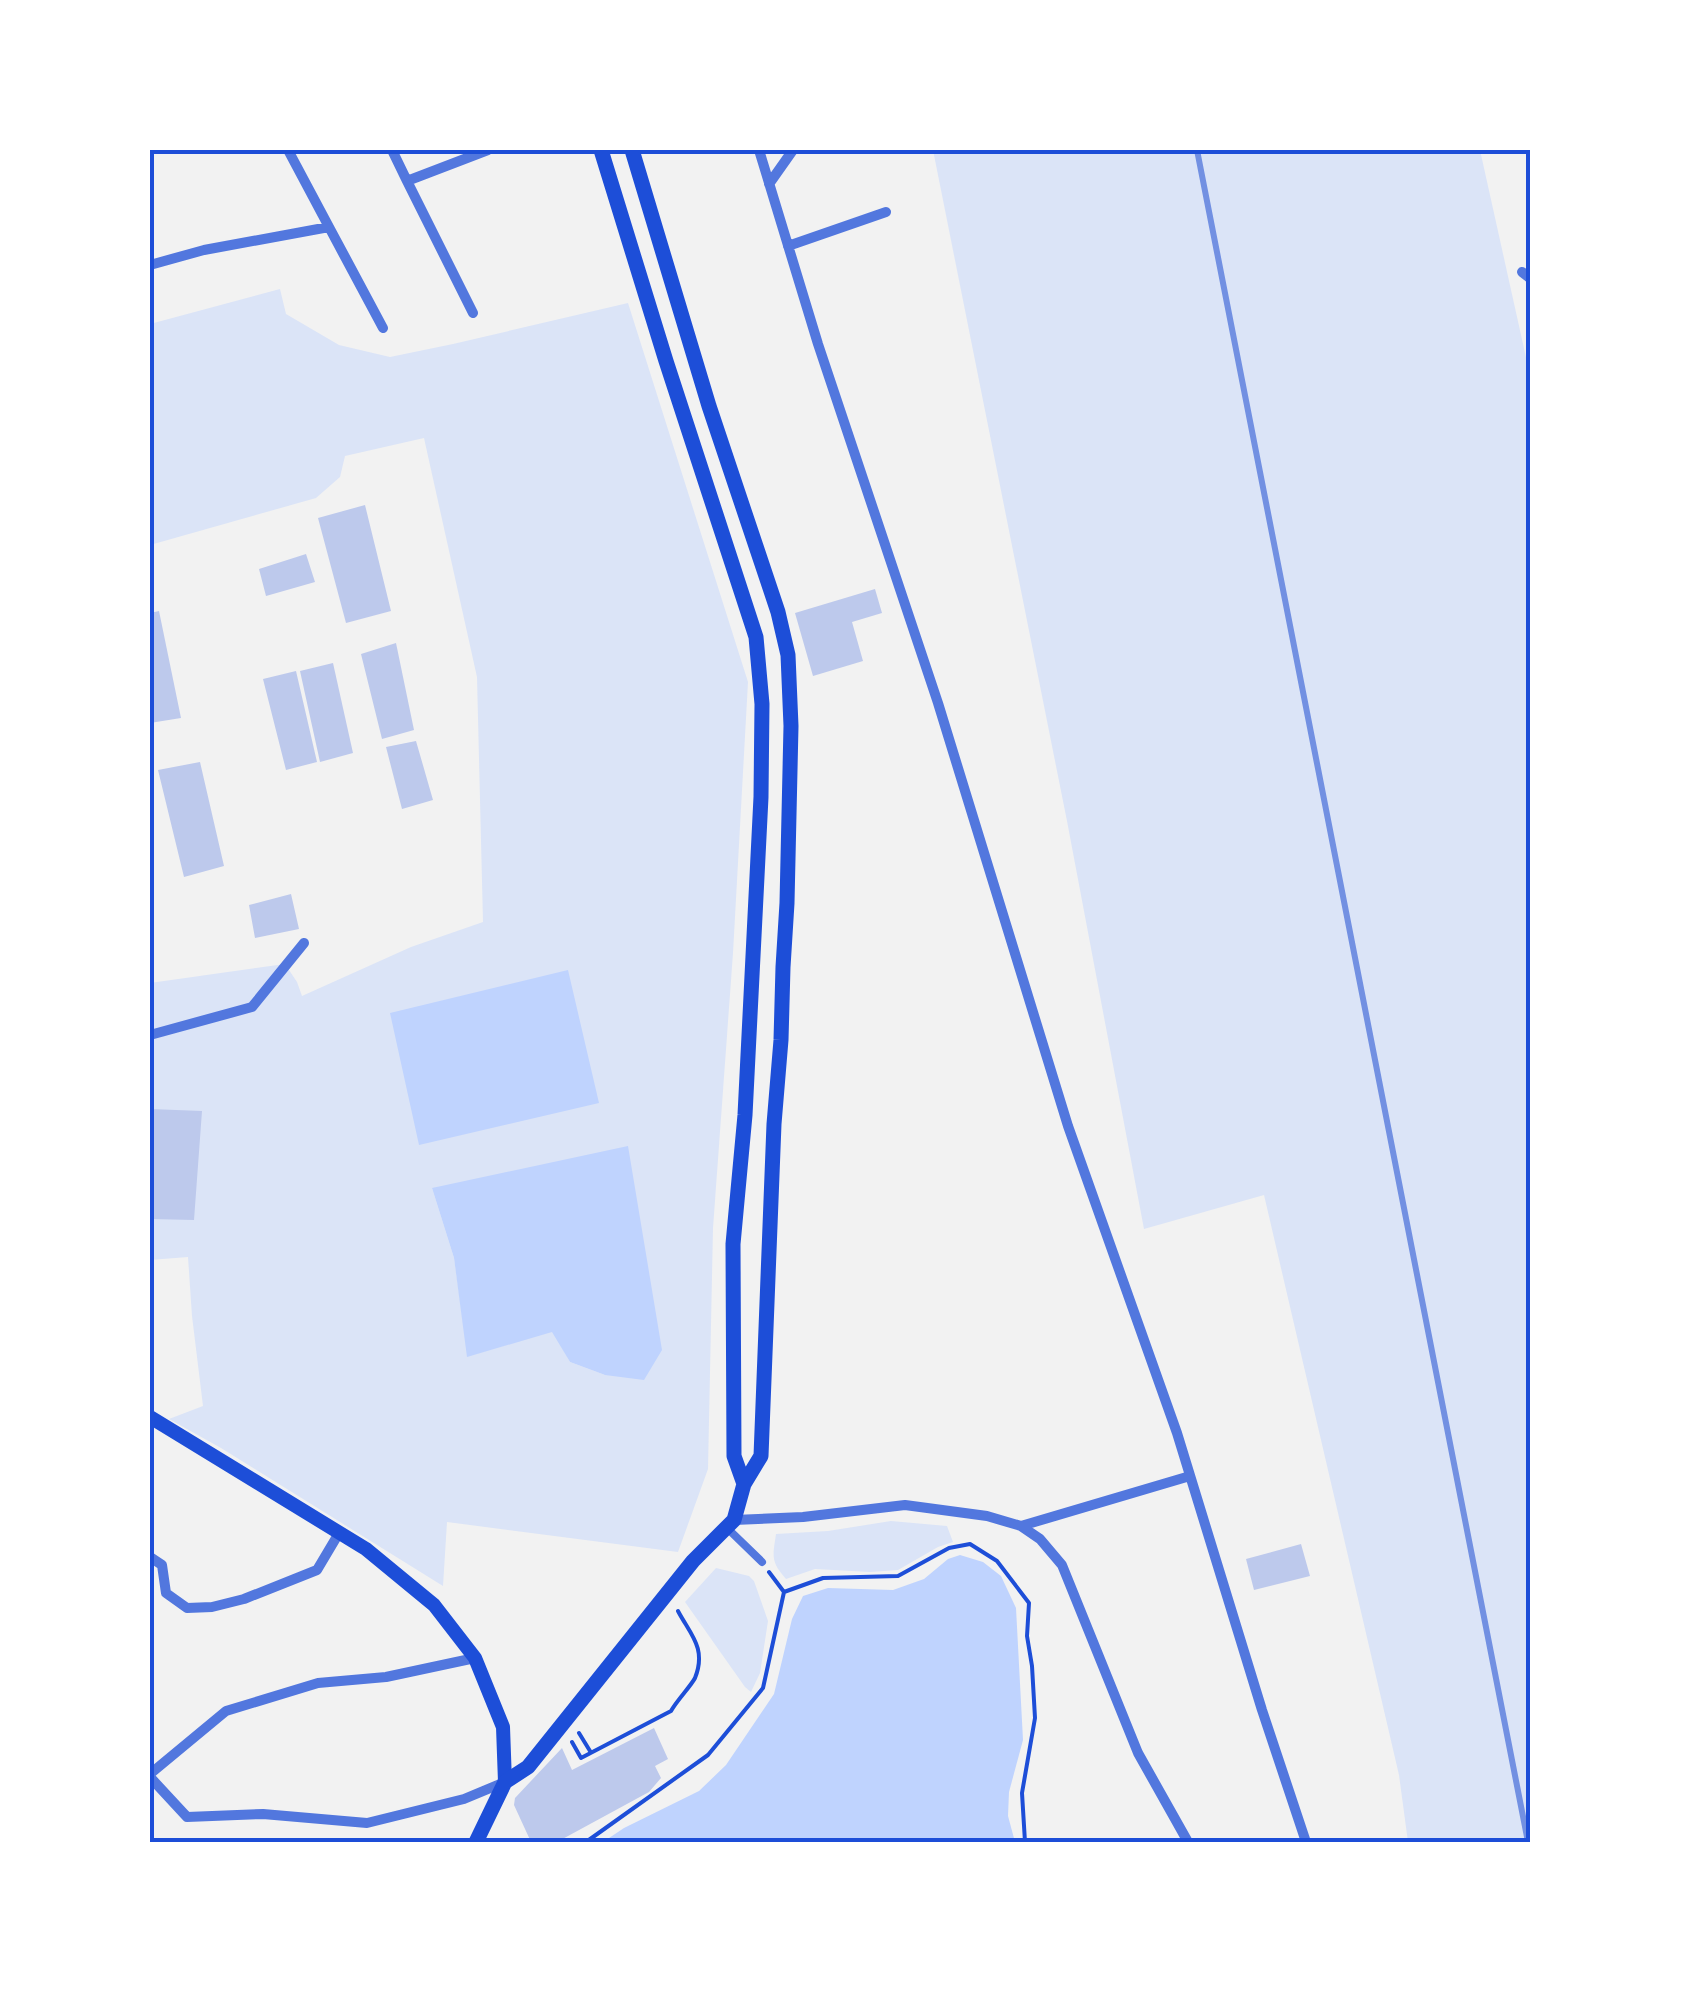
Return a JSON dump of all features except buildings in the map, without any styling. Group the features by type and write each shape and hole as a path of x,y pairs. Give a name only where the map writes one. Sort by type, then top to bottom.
{"highway":[{"path":"601,150 756,637 762,704 761,797 745,1115 733,1244 734,1456 744,1484"},
{"path":"476,1842 505,1782 528,1767 693,1561 730,1524 744,1484 761,1456 787,904 788,654 778,612 708,406 632,150"}],"main road":[{"path":"150,1417 366,1549 434,1605 475,1658 503,1727 505,1782"}],"street":[{"path":"288,150 384,328"},
{"path":"392,150 472,313"},
{"path":"407,181 488,150"},
{"path":"759,150 818,344 938,703 1068,1126 1190,1476 1306,1842"},
{"path":"770,184 793,150"},
{"path":"788,246 886,212"},
{"path":"150,265 204,250 329,226"},
{"path":"1531,270 1522,272 1531,280"},
{"path":"150,1035 252,1008 304,943"},
{"path":"1022,1526 1190,1476"},
{"path":"730,1524 905,1506 987,1516 1022,1526 1040,1539 1062,1565 1138,1753 1188,1842"},
{"path":"730,1524 762,1562"},
{"path":"150,1558 162,1565 166,1594 187,1608 212,1607 244,1599 317,1570 339,1533"},
{"path":"475,1658 386,1678 318,1683 226,1711 150,1776 188,1817 263,1814 366,1823 464,1799 505,1782"}],"path":[{"path":"784,1592 823,1578 898,1576 948,1548 970,1544 997,1561 1029,1603 1027,1636 1035,1718 1022,1794 1025,1842"},
{"path":"586,1842 708,1755 763,1688 784,1592 762,1562"},
{"path":"581,1758 671,1711 695,1679 698,1644 669,1592"},
{"path":"568,1717 591,1752"}],"shaded area":[{"path":"933,150 1480,150 1531,380 1531,1842 1408,1842 1399,1775 1264,1195 1144,1229"},
{"path":"280,289 286,314 339,345 390,357 628,303 748,682 713,1228 708,1469 678,1552 447,1522 443,1586 169,1419 203,1406 188,1257 150,1260 150,983 285,964 302,996 411,947 483,922 477,677 424,438 345,456 340,477 316,498 150,545 150,324","holes":["432,1188 605,1375 570,1362 553,1331 468,1356 454,1258"]},
{"path":"891,1521 947,1526 953,1542 898,1570 815,1569 786,1579 775,1563 776,1534"},
{"path":"716,1568 749,1576 754,1581 768,1621 760,1673 751,1692 685,1602"}],"water":[{"path":"568,970 599,1103 419,1145 390,1013"},
{"path":"628,1146 662,1350 644,1380 605,1375 570,1362 552,1332 467,1357 454,1258 432,1188"},
{"path":"960,1555 983,1562 1001,1576 1016,1608 1023,1740 1009,1792 1008,1816 1015,1842 603,1842 699,1791 726,1765 774,1694 792,1619 803,1596 828,1588 893,1590 924,1579 948,1559"}],"railway":[{"path":"1197,150 1528,1842"}]}
